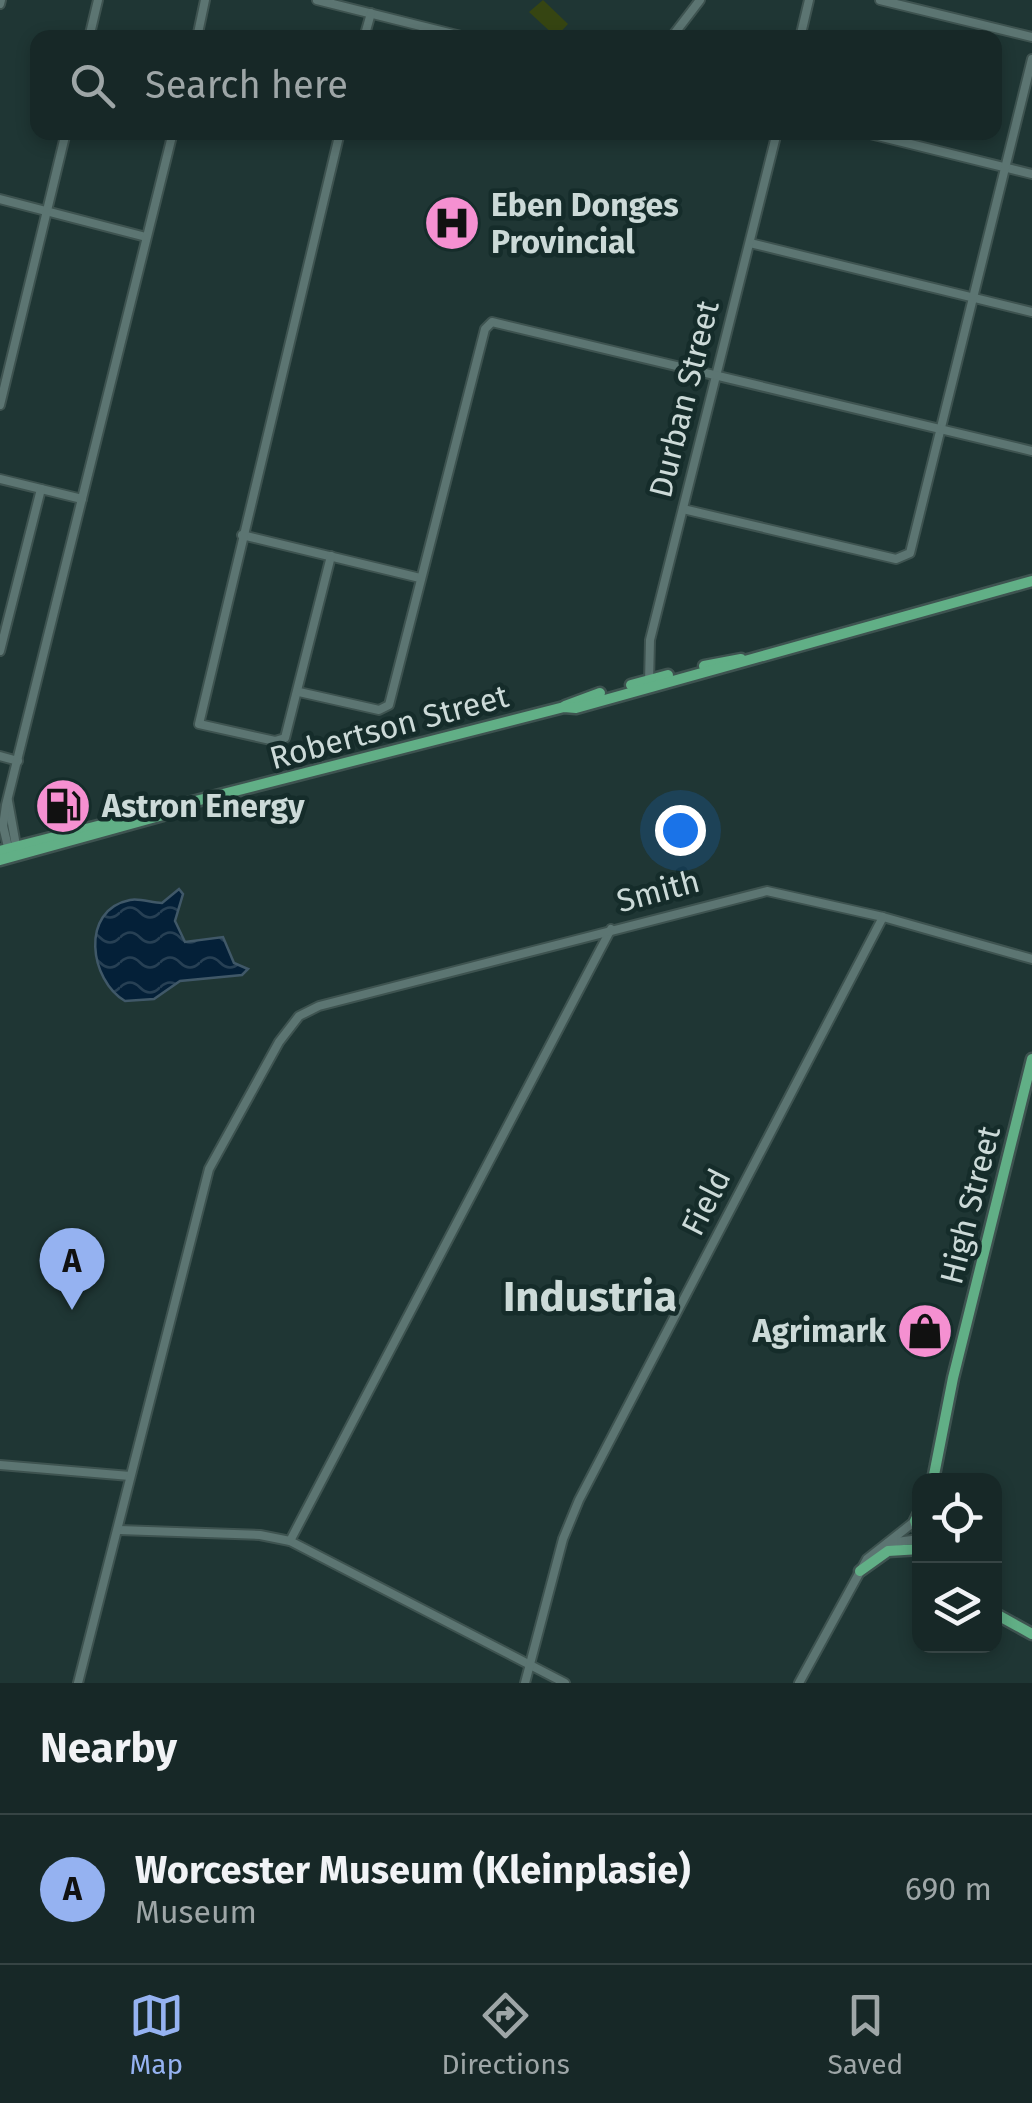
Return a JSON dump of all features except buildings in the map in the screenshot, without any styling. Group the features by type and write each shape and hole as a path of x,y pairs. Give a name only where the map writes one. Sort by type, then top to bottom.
{"main road":[{"name":"Robertson Street","path":"9,854 564,707 574,700 731,658 742,660 1029,582"},
{"name":"High Street","path":"934,1473 953,1378 1032,1059"},
{"path":"860,1571 888,1551 912,1550"},
{"path":"1002,1617 1032,1634"}],"street":[{"path":"90,30 98,0"},
{"path":"199,30 205,0"},
{"path":"317,0 438,30"},
{"path":"677,30 700,0"},
{"path":"802,30 810,0"},
{"path":"880,0 1032,37"},
{"path":"366,30 370,13"},
{"path":"683,509 896,559 907,556 913,548 1032,59"},
{"path":"0,406 64,140"},
{"path":"9,854 8,801 171,140"},
{"path":"331,556 289,732 281,741 198,722 338,140"},
{"name":"Durban Street","path":"649,683 650,640 775,140"},
{"path":"895,140 1032,174"},
{"path":"0,200 146,237"},
{"path":"750,243 1032,312"},
{"path":"299,692 385,709 488,325 502,322 1032,451"},
{"path":"0,478 82,499"},
{"path":"0,651 40,489"},
{"path":"242,535 420,578"},
{"path":"0,756 18,761"},
{"name":"Smith","path":"130,1476 208,1169 278,1042 300,1016 319,1006 767,891 883,917 1032,959"},
{"name":"Field","path":"524,1683 563,1539 579,1500 883,917"},
{"path":"290,1541 611,930"},
{"path":"0,1466 130,1476 78,1683"},
{"path":"798,1683 860,1571 883,1543 912,1520"},
{"path":"119,1530 260,1535 290,1541 565,1683"},
{"path":"883,1543 912,1538"}],"green space":[{"path":"543,0 568,24 562,30 548,30 529,12"}],"water":[{"path":"179,889 183,894 175,921 185,942 223,937 234,963 248,969 242,975 180,981 154,999 125,1001 113,991 98,963 95,947 103,917 114,906 130,900 162,903"}],"place":[{"name":"Eben Donges Provincial","path":"452,223"},
{"name":"Astron Energy","path":"63,806"},
{"name":"Worcester Museum (Kleinplasie)","path":"72,1310"},
{"name":"Agrimark","path":"925,1331"}],"district":[{"name":"Industria","path":"590,1297"}]}
